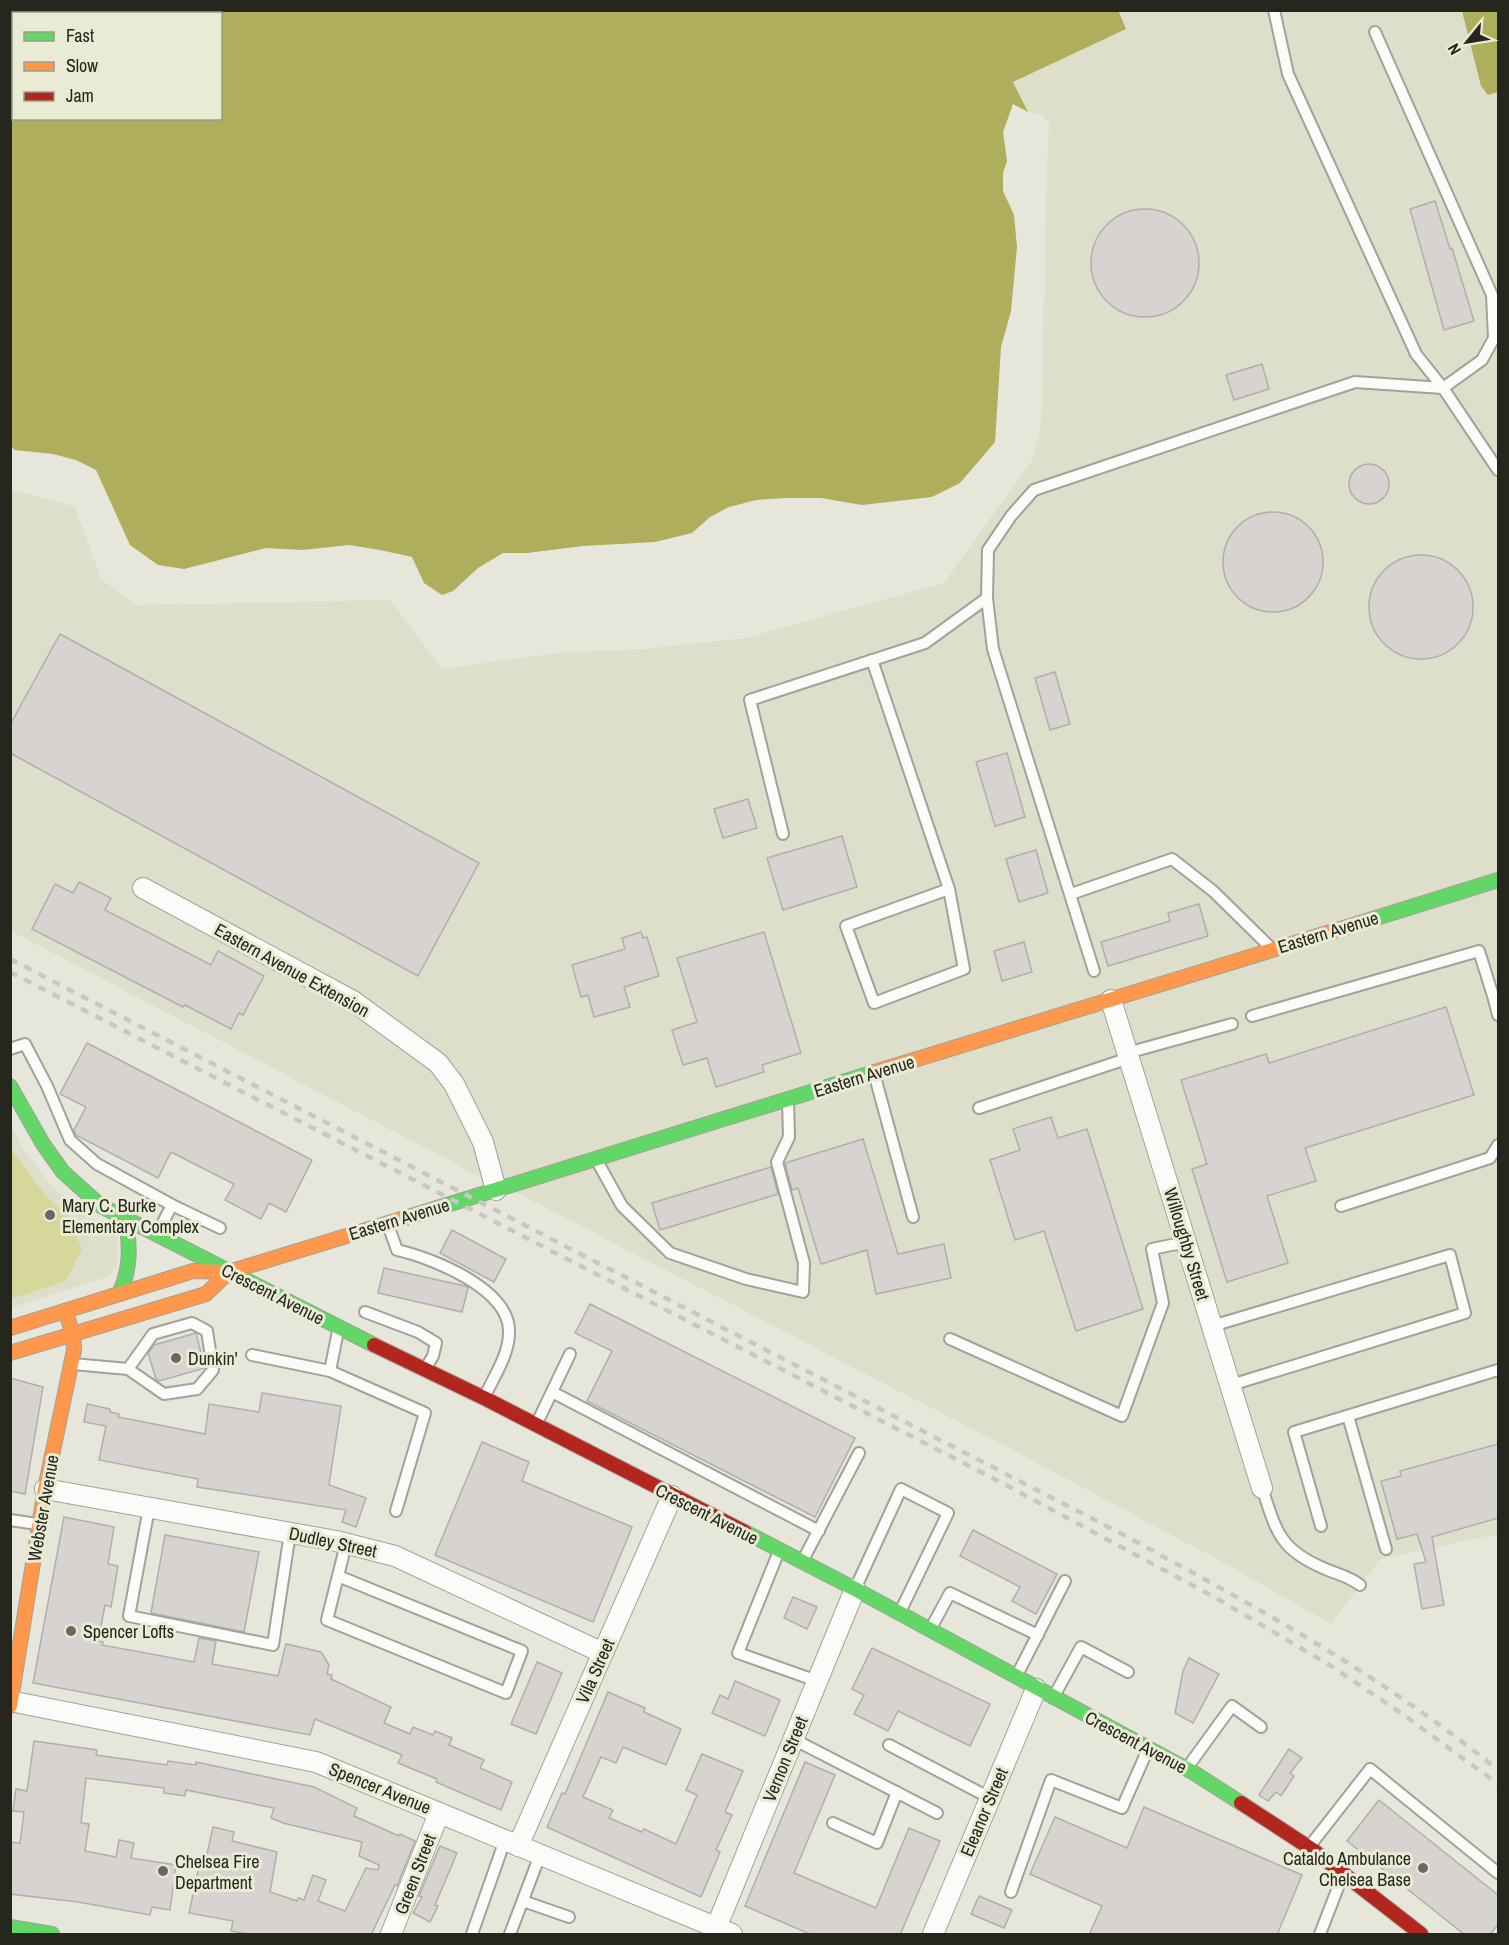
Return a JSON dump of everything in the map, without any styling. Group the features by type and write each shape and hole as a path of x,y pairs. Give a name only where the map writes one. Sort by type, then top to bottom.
{"street":[{"name":"Eastern Avenue","path":"10,1328 193,1271 229,1272 1498,880"},
{"name":"Eastern Avenue Extension","path":"143,888 353,1001 438,1063 454,1084 483,1142 496,1190"},
{"name":"Willoughby Street","path":"1111,1000 1262,1488"},
{"name":"Crescent Avenue","path":"10,1086 43,1144 63,1172 101,1206 338,1328 484,1398 855,1589 1016,1678 1187,1768 1309,1847 1421,1935"},
{"path":"119,1294 127,1279 130,1254 126,1220"},
{"name":"Eastern Avenue","path":"10,1353 206,1294 229,1272"},
{"name":"Webster Avenue","path":"11,1702 45,1489 74,1350 73,1334 65,1311"},
{"name":"Dudley Street","path":"45,1489 290,1533 395,1556 603,1653"},
{"name":"Vila Street","path":"512,1843 603,1653 672,1496"},
{"name":"Vernon Street","path":"724,1931 793,1739 855,1589"},
{"name":"Eleanor Street","path":"933,1935 990,1798 1044,1693"},
{"name":"Spencer Avenue","path":"11,1702 303,1758 724,1931"},
{"name":"Green Street","path":"391,1935 439,1813"},
{"path":"10,1927 52,1935"}],"lane":[{"path":"1274,10 1288,74 1416,354 1443,388 1498,470"},
{"path":"1094,971 993,649 987,598 988,550 1011,516 1034,490 1355,382 1443,388 1482,360 1494,338 1492,295 1375,32"},
{"path":"783,834 750,700 925,643 987,598"},
{"path":"872,660 949,889 964,969 874,1003 846,926 949,889"},
{"path":"1071,894 1173,859 1213,891 1273,950"},
{"path":"1252,1016 1479,951 1496,998 1498,1015"},
{"path":"979,1108 1128,1056 1232,1024"},
{"path":"10,1049 25,1044 48,1086 70,1140 97,1164 220,1228"},
{"path":"874,1073 913,1217"},
{"path":"596,1159 622,1206 670,1252 746,1279 803,1292 804,1263 777,1162 789,1137 788,1099"},
{"path":"1341,1206 1490,1158 1498,1145"},
{"path":"156,1236 172,1205"},
{"path":"387,1223 397,1250 437,1262 477,1284 502,1306 510,1332 507,1346 484,1398"},
{"path":"950,1339 1122,1416 1163,1303 1152,1250 1186,1242"},
{"path":"1212,1326 1450,1255 1465,1313 1231,1385"},
{"path":"146,1312 153,1334"},
{"path":"365,1312 418,1332 436,1343 433,1356 424,1369"},
{"path":"72,1364 128,1369 164,1394 197,1389 213,1370 207,1331 192,1323 153,1334 128,1369"},
{"path":"330,1371 338,1328"},
{"path":"536,1425 570,1354"},
{"path":"252,1355 330,1371 425,1413 396,1511"},
{"path":"1322,1526 1294,1432 1498,1370"},
{"path":"552,1392 819,1531"},
{"path":"1348,1416 1386,1549"},
{"path":"802,1563 859,1453"},
{"path":"1262,1488 1279,1536 1288,1547 1304,1559 1324,1569 1349,1577 1359,1585"},
{"path":"855,1589 902,1489 948,1513 899,1614"},
{"path":"149,1508 129,1616 273,1645 290,1533"},
{"path":"10,1520 39,1524"},
{"path":"338,1576 522,1651 506,1693 327,1620 338,1576 346,1544"},
{"path":"780,1551 738,1653 817,1681"},
{"path":"1016,1678 1065,1581"},
{"path":"930,1630 950,1593 1038,1635"},
{"path":"1044,1693 1080,1647 1128,1672"},
{"path":"1187,1768 1232,1706 1260,1727"},
{"path":"793,1739 937,1813"},
{"path":"889,1745 990,1798"},
{"path":"1011,1892 1051,1780 1122,1808 1149,1749"},
{"path":"1309,1847 1370,1769 1498,1873"},
{"path":"833,1823 877,1843 897,1792"},
{"path":"472,1935 512,1843"},
{"path":"510,1935 540,1855"},
{"path":"1320,1935 1344,1874"},
{"path":"523,1901 569,1917"}],"shaded area":[{"path":"1118,10 1126,29 1013,82 1028,112 1013,104 1003,132 1007,161 1003,173 1003,191 1014,215 1017,247 1011,311 1001,347 995,442 960,483 932,497 862,505 821,498 756,500 729,507 710,517 692,533 655,542 503,553 478,568 453,591 442,595 424,583 412,557 349,545 302,550 266,548 184,569 158,565 130,545 96,470 76,460 53,454 15,450 11,447 11,11"},
{"path":"1118,11 1498,11 1498,1534 1380,1559 1331,1624 1237,1570 1024,1456 527,1198 475,1174 11,931 10,489 75,507 101,579 137,605 390,600 442,669 565,652 644,649 746,638 944,583 1033,459 1041,426 1050,127 1041,114 1028,112 1013,81 1126,29"},
{"path":"1462,11 1498,11 1498,92 1488,95 1481,86"},
{"name":"Mary C. Burke Elementary Complex","path":"10,1124 22,1147 49,1183 70,1202 108,1228 118,1239 118,1264 109,1276 11,1308"}],"green space":[{"path":"10,1148 46,1196 67,1215 82,1249 66,1281 11,1299"}],"building":[{"path":"1435,201 1474,321 1444,330 1410,209"},
{"path":"1145,209 1166,213 1184,224 1195,242 1199,263 1195,284 1184,302 1166,313 1145,317 1124,313 1106,302 1095,284 1091,263 1095,242 1106,224 1124,213"},
{"path":"1262,364 1269,389 1234,400 1226,375"},
{"path":"1369,464 1383,470 1389,484 1383,498 1369,504 1355,498 1349,484 1355,470"},
{"path":"1273,512 1301,520 1315,534 1323,562 1315,590 1301,604 1273,612 1245,604 1231,590 1223,562 1231,534 1245,520"},
{"path":"1421,555 1441,559 1458,570 1469,587 1473,607 1469,627 1458,644 1441,655 1421,659 1401,655 1384,644 1373,627 1369,607 1373,587 1384,570 1401,559"},
{"path":"60,634 479,863 418,976 10,753 10,725"},
{"path":"1055,672 1070,724 1050,730 1035,678"},
{"path":"1007,753 1025,817 995,826 976,762"},
{"path":"748,799 757,828 723,838 714,809"},
{"path":"842,836 857,887 783,910 767,858"},
{"path":"1036,850 1048,893 1019,902 1006,859"},
{"path":"79,882 111,898 105,910 211,965 218,951 264,976 243,1015 239,1013 231,1029 185,1005 183,1007 32,929 55,884 73,893"},
{"path":"1199,904 1208,936 1108,966 1101,942 1170,921 1168,913"},
{"path":"641,932 643,938 647,937 659,976 624,987 630,1007 594,1017 588,995 581,997 572,965 625,949 622,938"},
{"path":"764,932 801,1053 762,1065 764,1072 716,1087 707,1058 683,1065 672,1030 697,1022 677,958"},
{"path":"1024,942 1032,972 1002,981 994,951"},
{"path":"1446,1007 1474,1095 1305,1148 1316,1181 1267,1196 1288,1263 1227,1282 1192,1169 1207,1164 1181,1080 1266,1054 1269,1063"},
{"path":"87,1043 312,1160 286,1212 269,1203 261,1219 225,1200 234,1184 171,1152 158,1178 76,1135 74,1130 86,1107 60,1094"},
{"path":"1051,1117 1058,1138 1087,1129 1143,1309 1076,1331 1044,1231 1015,1240 990,1160 1020,1150 1013,1129"},
{"path":"863,1139 898,1254 944,1244 951,1278 876,1294 867,1250 821,1264 798,1188 792,1190 785,1163"},
{"path":"771,1167 778,1194 660,1230 652,1203"},
{"path":"452,1230 506,1259 494,1282 440,1253"},
{"path":"384,1268 465,1286 468,1288 462,1312 378,1293"},
{"path":"590,1304 855,1438 815,1517 587,1401 612,1351 575,1333"},
{"name":"Dunkin'","path":"196,1333 205,1368 159,1381 156,1379 148,1353 154,1345"},
{"path":"10,1378 43,1387 25,1494 10,1491"},
{"path":"262,1393 341,1406 329,1485 366,1498 356,1527 342,1522 346,1510 197,1487 198,1479 99,1460 106,1426 84,1422 87,1404 110,1409 110,1412 119,1414 118,1417 205,1434 209,1404 259,1412"},
{"path":"482,1442 529,1462 522,1481 632,1527 593,1622 435,1555"},
{"path":"1498,1444 1498,1518 1432,1537 1444,1605 1422,1609 1414,1564 1426,1562 1417,1534 1397,1539 1381,1481 1401,1476 1400,1471"},
{"name":"Spencer Lofts","path":"64,1517 114,1527 108,1564 118,1566 111,1607 105,1605 98,1641 103,1642 102,1645 194,1662 199,1638 216,1641 212,1664 278,1676 286,1644 321,1652 329,1665 327,1674 332,1675 331,1679 391,1707 384,1723 410,1734 413,1727 433,1735 435,1731 452,1738 449,1745 484,1760 480,1768 512,1782 501,1810 398,1763 402,1755 315,1719 310,1735 33,1683"},
{"path":"973,1530 1057,1574 1036,1614 1012,1601 1020,1587 960,1556"},
{"path":"165,1535 259,1552 244,1632 151,1613"},
{"path":"793,1597 817,1607 807,1629 784,1618"},
{"path":"872,1648 990,1704 970,1746 898,1711 888,1731 854,1714 864,1695 852,1689"},
{"path":"1189,1658 1219,1674 1193,1723 1175,1713 1183,1671"},
{"path":"537,1662 562,1673 536,1734 511,1724"},
{"path":"735,1681 780,1700 765,1736 712,1713 720,1695 728,1699"},
{"path":"608,1692 645,1708 644,1712 681,1729 666,1765 623,1747 616,1763 601,1757 583,1797 613,1810 609,1818 642,1832 644,1829 676,1844 697,1795 686,1790 702,1754 743,1771 725,1812 732,1815 716,1850 720,1852 701,1897 547,1827 562,1793 565,1794"},
{"path":"34,1741 97,1750 96,1755 167,1765 168,1761 196,1765 196,1762 314,1787 357,1808 354,1816 415,1841 397,1886 395,1885 371,1935 252,1935 231,1931 233,1921 189,1913 200,1862 205,1863 213,1827 234,1832 232,1841 277,1852 270,1892 297,1901 298,1898 304,1900 313,1875 326,1880 318,1901 345,1911 366,1868 378,1870 379,1865 359,1856 362,1842 283,1823 271,1818 274,1808 186,1790 185,1796 164,1793 164,1788 86,1778 81,1823 89,1824 85,1851 116,1857 119,1840 134,1843 131,1858 176,1865 170,1910 152,1907 150,1915 78,1902 10,1894 10,1842 20,1843 24,1812 13,1811 16,1789 27,1791"},
{"path":"1289,1749 1302,1758 1290,1773 1294,1776 1281,1796 1276,1792 1268,1801 1259,1795"},
{"path":"805,1762 835,1775 794,1873 876,1908 909,1828 940,1841 900,1935 812,1935 745,1906"},
{"name":"Cataldo Ambulance Chelsea Base","path":"1379,1800 1498,1895 1498,1924 1490,1935 1465,1935 1347,1841"},
{"path":"1144,1807 1302,1875 1277,1935 1089,1935 1102,1906 1030,1874 1055,1817 1127,1848"},
{"path":"440,1846 457,1853 430,1922 413,1913 422,1897 419,1896"},
{"path":"979,1896 1012,1910 1004,1928 971,1914"}],"railway":[{"path":"10,959 1120,1533 1315,1642 1454,1735 1498,1770"},
{"path":"10,972 1006,1485 1216,1598 1331,1666 1401,1713 1498,1784"}],"traffic: fast":[{"path":"1360,923 1498,880"},
{"path":"405,1218 875,1072"},
{"path":"10,1086 43,1144 63,1172 101,1206 374,1345"},
{"path":"119,1294 126,1276 128,1258 126,1220"},
{"path":"745,1532 1194,1773 1241,1803"},
{"path":"10,1927 52,1934"}],"traffic: slow":[{"path":"875,1072 1360,923"},
{"path":"10,1328 193,1271 229,1272 405,1218"},
{"path":"10,1353 206,1294 229,1272"},
{"path":"10,1706 45,1489 74,1350 73,1333 65,1311"}],"traffic: jam":[{"path":"374,1345 484,1398 745,1532"},
{"path":"1241,1803 1313,1850 1421,1934"}],"place":[{"name":"Mary C. Burke Elementary Complex","path":"50,1215"},
{"name":"Dunkin'","path":"176,1358"},
{"name":"Spencer Lofts","path":"71,1631"},
{"name":"Cataldo Ambulance Chelsea Base","path":"1423,1868"},
{"name":"Chelsea Fire Department","path":"163,1871"}]}
